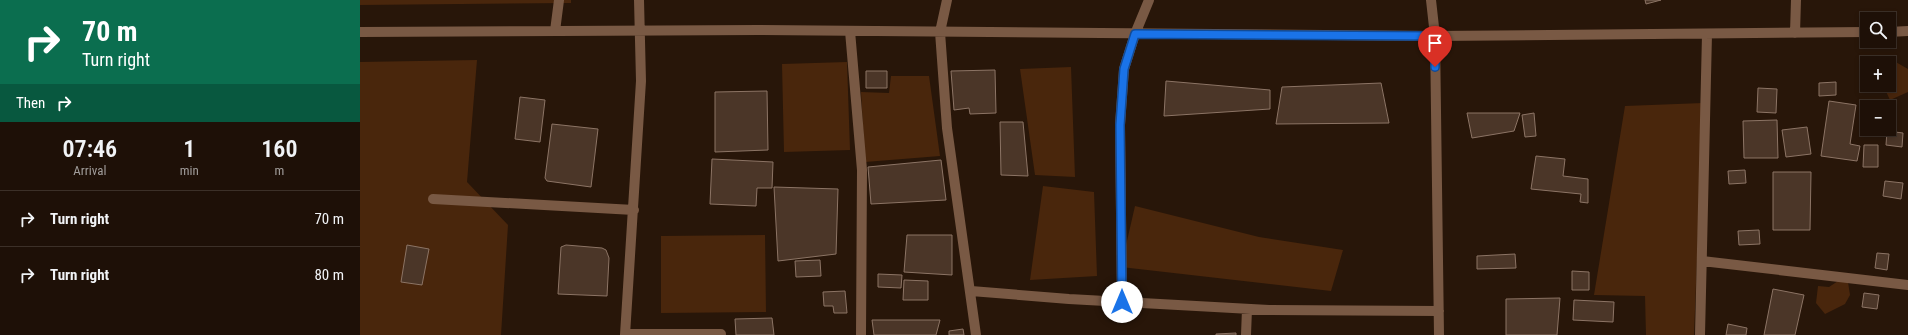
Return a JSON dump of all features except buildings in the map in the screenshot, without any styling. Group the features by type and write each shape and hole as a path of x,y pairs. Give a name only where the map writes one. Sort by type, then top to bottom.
{"street":[{"path":"555,31 560,0"},
{"path":"639,0 641,81 635,149 634,210 625,335 721,334"},
{"path":"947,0 940,32 947,128 976,335"},
{"path":"1122,302 1120,125 1124,69 1135,34 1149,0"},
{"path":"1431,0 1435,36 1439,335"},
{"path":"1795,33 1796,0"},
{"path":"360,32 850,31 1435,36 1860,32"},
{"path":"850,31 862,170 860,335"},
{"path":"1896,32 1908,31"},
{"path":"1700,335 1707,34"},
{"path":"433,199 634,210"},
{"path":"1702,261 1908,285"},
{"path":"971,291 1069,299 1247,309 1439,311"},
{"path":"1246,335 1247,309"}],"shaded area":[{"path":"360,0 571,0 571,3 360,5"},
{"path":"477,60 467,182 508,225 501,335 360,335 360,62"},
{"path":"847,62 850,150 784,152 782,64"},
{"path":"1896,62 1908,69 1908,92 1890,100 1886,92 1896,92"},
{"path":"1071,67 1075,177 1035,175 1020,69"},
{"path":"891,76 929,76 940,156 865,162 861,92 889,93"},
{"path":"1703,103 1694,335 1646,335 1645,296 1594,295 1625,106"},
{"path":"1043,186 1094,192 1097,276 1030,280"},
{"path":"1135,206 1259,237 1343,250 1331,291 1121,267"},
{"path":"765,235 766,312 661,313 661,236"},
{"path":"1838,281 1848,282 1850,295 1845,304 1825,314 1816,303 1818,286 1829,287"}],"route":[{"path":"1122,302 1120,125 1124,69 1135,34 1435,36 1435,67"}]}
